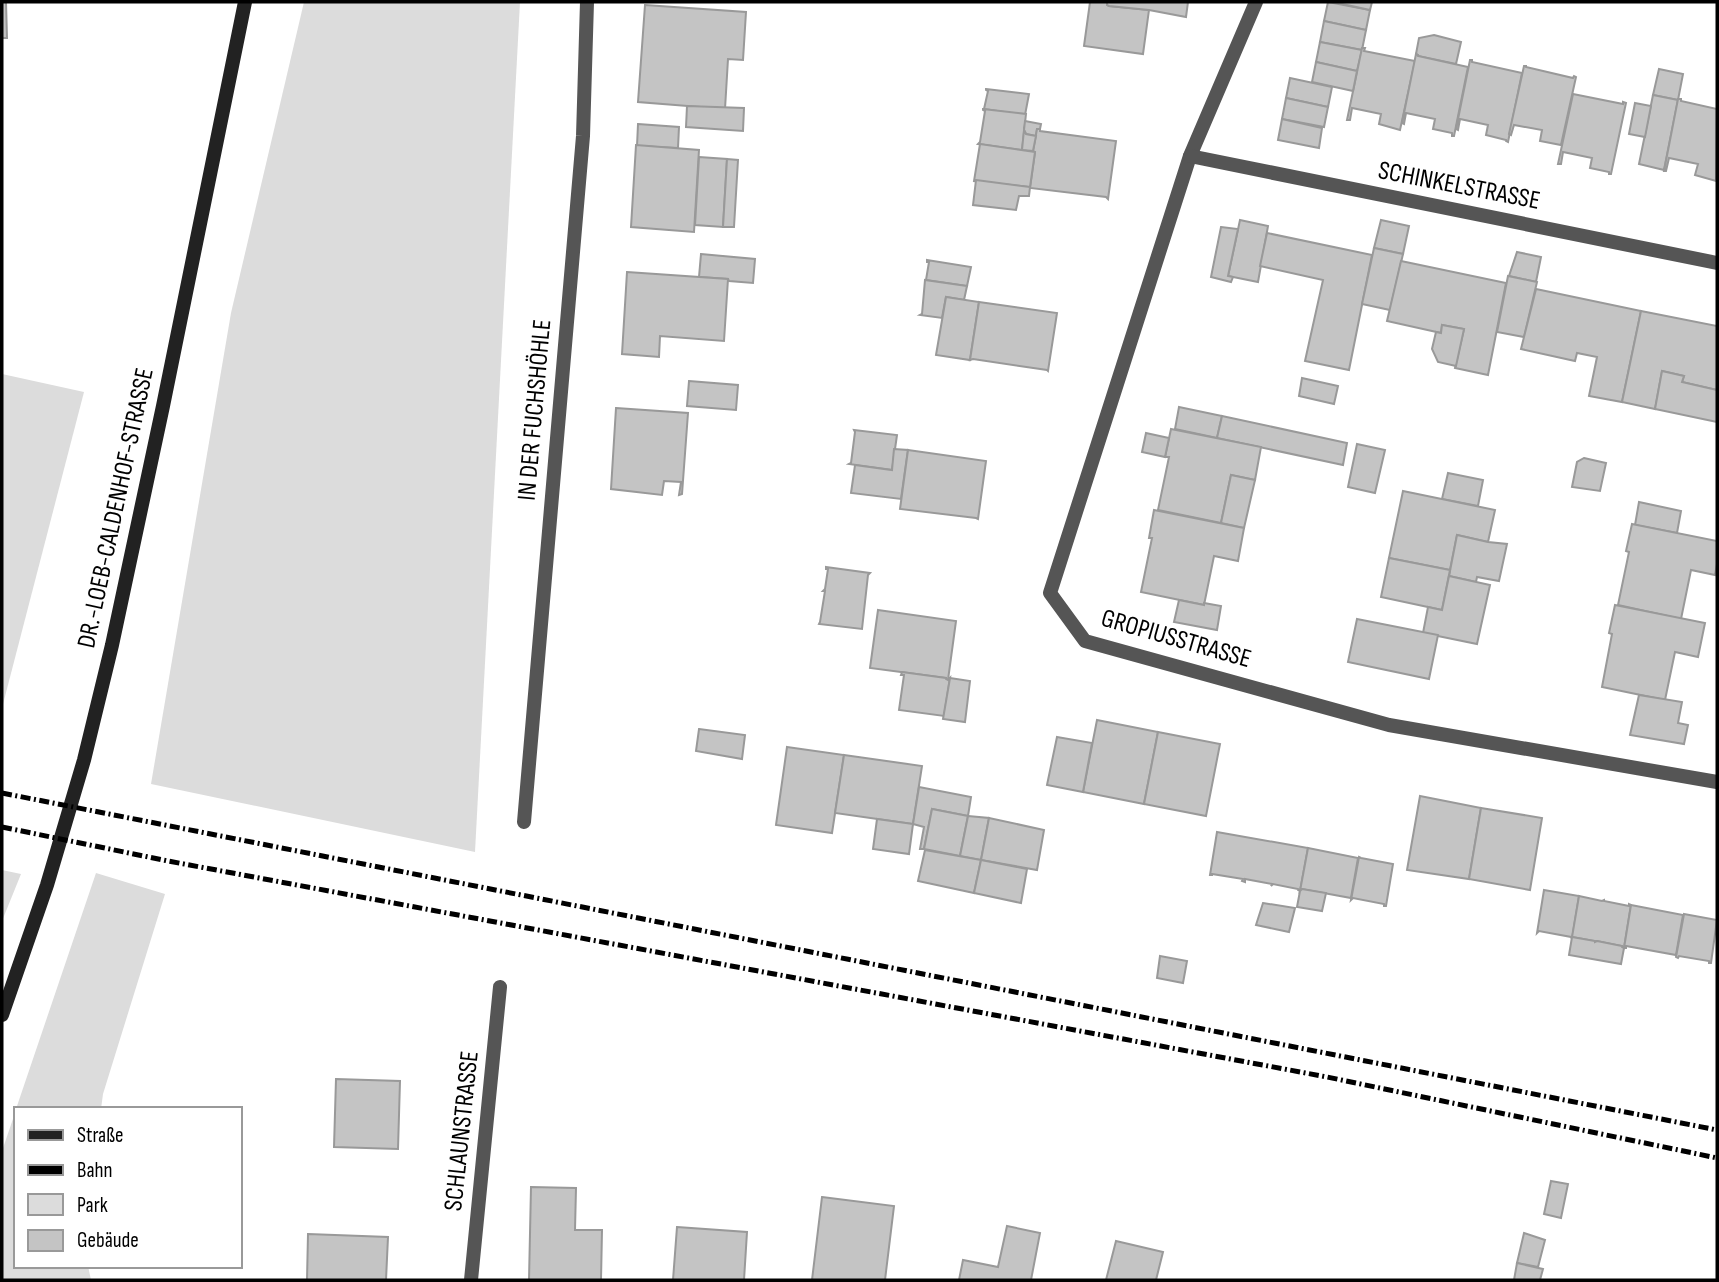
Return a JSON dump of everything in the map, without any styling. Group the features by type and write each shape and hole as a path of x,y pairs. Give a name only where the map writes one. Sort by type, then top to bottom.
{"main road":[{"name":"DR.-LOEB-CALDENHOF-STRASSE","path":"2,1015 47,885 84,760 163,406 245,2"}],"street":[{"name":"IN DER FUCHSHÖHLE","path":"524,822 583,136 587,2"},
{"name":"GROPIUSSTRASSE","path":"1256,2 1190,156 1050,593 1085,641 1389,725 1717,782"},
{"name":"SCHINKELSTRASSE","path":"1190,156 1717,263"},
{"name":"SCHLAUNSTRASSE","path":"471,1280 500,987"}],"green space":[{"path":"304,2 520,2 475,852 151,784 231,313"},
{"path":"2,374 84,392 2,708"},
{"path":"2,870 21,874 2,921"},
{"path":"96,873 165,894 101,1107 17,1107"},
{"path":"14,1116 14,1268 88,1268 91,1280 2,1280 2,1151"}],"building":[{"path":"2,2 6,2 7,38 2,38"},
{"path":"1090,2 1107,2 1109,6 1149,10 1143,54 1084,46"},
{"path":"1107,2 1188,2 1186,17 1109,6"},
{"path":"1328,2 1370,10 1366,30 1324,21"},
{"path":"1333,2 1372,2 1370,10"},
{"path":"645,5 746,12 743,60 728,59 725,109 638,102"},
{"path":"1324,21 1366,30 1362,50 1320,42"},
{"path":"1434,35 1461,42 1456,64 1416,54 1419,38"},
{"path":"1320,42 1362,50 1357,71 1316,62"},
{"path":"1362,48 1365,48 1364,51 1415,61 1400,130 1379,124 1381,114 1352,108 1350,120 1347,120"},
{"path":"1416,54 1468,67 1454,136 1452,133 1433,129 1435,119 1406,113 1404,124 1402,123"},
{"path":"1470,60 1522,73 1508,142 1486,135 1488,125 1460,119 1458,130 1456,129"},
{"path":"1316,62 1357,71 1353,91 1312,82"},
{"path":"1524,66 1576,77 1561,145 1540,141 1542,130 1514,125 1511,135 1509,134"},
{"path":"1659,69 1683,74 1678,100 1653,95"},
{"path":"1290,78 1332,87 1328,107 1286,98"},
{"path":"986,89 1029,94 1025,115 984,109 988,91"},
{"path":"1573,94 1626,103 1611,174 1590,168 1592,158 1563,152 1561,164 1558,164"},
{"path":"1653,95 1678,100 1664,170 1639,164"},
{"path":"1286,98 1328,107 1324,127 1282,119"},
{"path":"1678,99 1717,109 1716,181 1695,175 1698,164 1669,158 1664,171"},
{"path":"1635,103 1651,106 1645,137 1629,134"},
{"path":"687,106 744,108 743,131 686,127"},
{"path":"983,109 1026,114 1022,150 978,144 985,111"},
{"path":"1282,119 1322,128 1319,148 1278,140"},
{"path":"1025,121 1041,124 1036,136 1026,134"},
{"path":"638,124 679,127 678,148 637,146"},
{"path":"1037,129 1116,141 1108,199 1030,188"},
{"path":"1024,130 1026,134 1036,136 1033,151 1022,150"},
{"path":"980,144 1035,152 1030,187 974,181"},
{"path":"636,145 699,150 694,232 631,227"},
{"path":"699,157 727,159 723,227 695,225"},
{"path":"727,159 738,160 734,227 723,227"},
{"path":"976,180 1030,187 1029,196 1019,196 1016,210 973,205"},
{"path":"1240,220 1268,226 1258,282 1228,276"},
{"path":"1381,220 1409,226 1403,254 1374,248"},
{"path":"1221,227 1238,229 1228,276 1233,277 1231,282 1211,277"},
{"path":"1267,233 1372,255 1349,370 1305,361 1323,280 1260,266"},
{"path":"1374,248 1403,254 1390,310 1362,304"},
{"path":"1517,252 1541,257 1536,282 1509,276"},
{"path":"701,254 755,259 753,283 699,277"},
{"path":"927,260 971,267 967,286 926,280"},
{"path":"1401,261 1506,283 1488,375 1455,368 1464,329 1442,325 1441,333 1387,321"},
{"path":"627,272 728,279 724,341 660,336 659,357 622,354"},
{"path":"1508,276 1537,282 1524,337 1497,332"},
{"path":"925,280 967,286 964,300 946,297 942,318 920,315"},
{"path":"1536,289 1641,311 1622,402 1589,396 1597,357 1577,353 1575,361 1521,349"},
{"path":"946,297 979,302 970,360 936,355"},
{"path":"979,302 1057,313 1048,371 970,360"},
{"path":"1641,311 1717,326 1717,390 1682,382 1684,376 1662,371 1655,409 1622,402"},
{"path":"1442,325 1464,329 1456,366 1438,362 1432,349 1436,332 1441,333"},
{"path":"1662,371 1684,376 1682,382 1717,390 1717,422 1655,409"},
{"path":"1302,378 1338,386 1334,404 1299,396"},
{"path":"689,381 738,385 736,410 687,406"},
{"path":"1179,407 1222,416 1217,438 1175,429"},
{"path":"616,408 688,413 682,494 679,495 681,482 664,481 662,495 611,489"},
{"path":"1222,416 1347,443 1343,465 1217,438"},
{"path":"1171,429 1261,447 1255,480 1231,475 1221,523 1158,510 1169,457 1165,457"},
{"path":"854,430 897,435 892,470 849,464"},
{"path":"1146,433 1169,438 1165,457 1142,452"},
{"path":"1357,444 1385,450 1375,493 1348,487"},
{"path":"894,449 908,450 901,499 851,493 855,465 892,470"},
{"path":"908,450 986,461 978,519 900,509"},
{"path":"1584,458 1606,463 1600,491 1572,487 1577,462"},
{"path":"1448,473 1483,480 1478,506 1442,499"},
{"path":"1231,475 1255,480 1244,528 1221,523"},
{"path":"1403,491 1495,510 1488,542 1457,535 1450,570 1389,558"},
{"path":"1639,502 1681,511 1677,533 1635,525"},
{"path":"1154,510 1244,528 1238,561 1214,556 1204,605 1141,592 1152,538 1149,538"},
{"path":"1632,524 1717,541 1715,575 1691,570 1681,619 1618,605"},
{"path":"1457,535 1507,544 1499,581 1477,577 1476,582 1449,576"},
{"path":"1389,558 1450,570 1442,610 1381,597"},
{"path":"826,567 870,573 862,629 819,624 828,569"},
{"path":"1449,576 1490,585 1477,644 1423,633 1428,607 1442,610"},
{"path":"1179,600 1221,606 1217,630 1174,622"},
{"path":"1615,605 1705,623 1698,657 1675,652 1665,700 1602,687"},
{"path":"878,610 956,621 948,680 870,668"},
{"path":"1357,619 1438,635 1429,679 1348,662"},
{"path":"902,672 948,680 950,678 944,716 899,710 904,675 901,675"},
{"path":"950,678 970,681 965,722 943,719"},
{"path":"1639,695 1682,702 1678,723 1688,725 1684,744 1630,735"},
{"path":"1097,720 1158,732 1144,804 1083,792"},
{"path":"699,729 745,735 742,759 696,751"},
{"path":"1158,732 1220,744 1206,816 1144,804"},
{"path":"1057,737 1092,743 1083,792 1047,785"},
{"path":"787,747 844,755 832,833 776,825"},
{"path":"844,755 922,766 913,824 835,813"},
{"path":"919,787 971,797 968,816 932,809 924,849 920,849 924,827 913,824"},
{"path":"1420,796 1481,808 1469,879 1407,870"},
{"path":"1481,808 1542,818 1530,890 1469,879"},
{"path":"932,809 968,816 960,856 924,849"},
{"path":"968,816 989,818 981,860 960,856"},
{"path":"989,818 1044,830 1037,870 981,860"},
{"path":"877,819 913,824 909,854 873,849"},
{"path":"1217,832 1308,848 1300,891 1245,879 1245,882 1243,879 1210,875"},
{"path":"1308,848 1358,858 1351,898 1302,889 1300,891"},
{"path":"925,850 981,860 974,893 918,881"},
{"path":"1359,857 1393,864 1386,906 1353,898 1351,900"},
{"path":"981,860 1027,869 1021,903 974,893"},
{"path":"1302,889 1326,893 1322,911 1297,907"},
{"path":"1544,890 1579,896 1572,939 1539,931 1537,933"},
{"path":"1579,896 1631,905 1624,948 1572,937"},
{"path":"1263,903 1295,908 1289,932 1256,925"},
{"path":"1631,905 1683,915 1676,955 1626,946 1624,948"},
{"path":"1684,914 1717,920 1711,963 1676,957"},
{"path":"1572,937 1622,946 1624,948 1621,964 1569,955"},
{"path":"1160,956 1187,961 1183,983 1157,978"},
{"path":"336,1079 400,1081 398,1149 334,1147"},
{"path":"1551,1181 1568,1184 1561,1218 1544,1214"},
{"path":"531,1187 576,1188 575,1230 602,1230 601,1280 529,1280"},
{"path":"822,1197 894,1206 885,1280 812,1280"},
{"path":"1007,1226 1040,1233 1031,1280 959,1280 963,1260 998,1267"},
{"path":"677,1227 747,1232 744,1280 673,1280"},
{"path":"1524,1233 1545,1240 1538,1267 1517,1263"},
{"path":"308,1234 388,1237 386,1280 307,1280"},
{"path":"1116,1241 1163,1252 1156,1280 1106,1280"},
{"path":"1517,1263 1543,1269 1540,1280 1514,1280"}],"railway":[{"path":"2,793 1717,1130"},
{"path":"2,827 168,861 1327,1077 1717,1158"}]}
